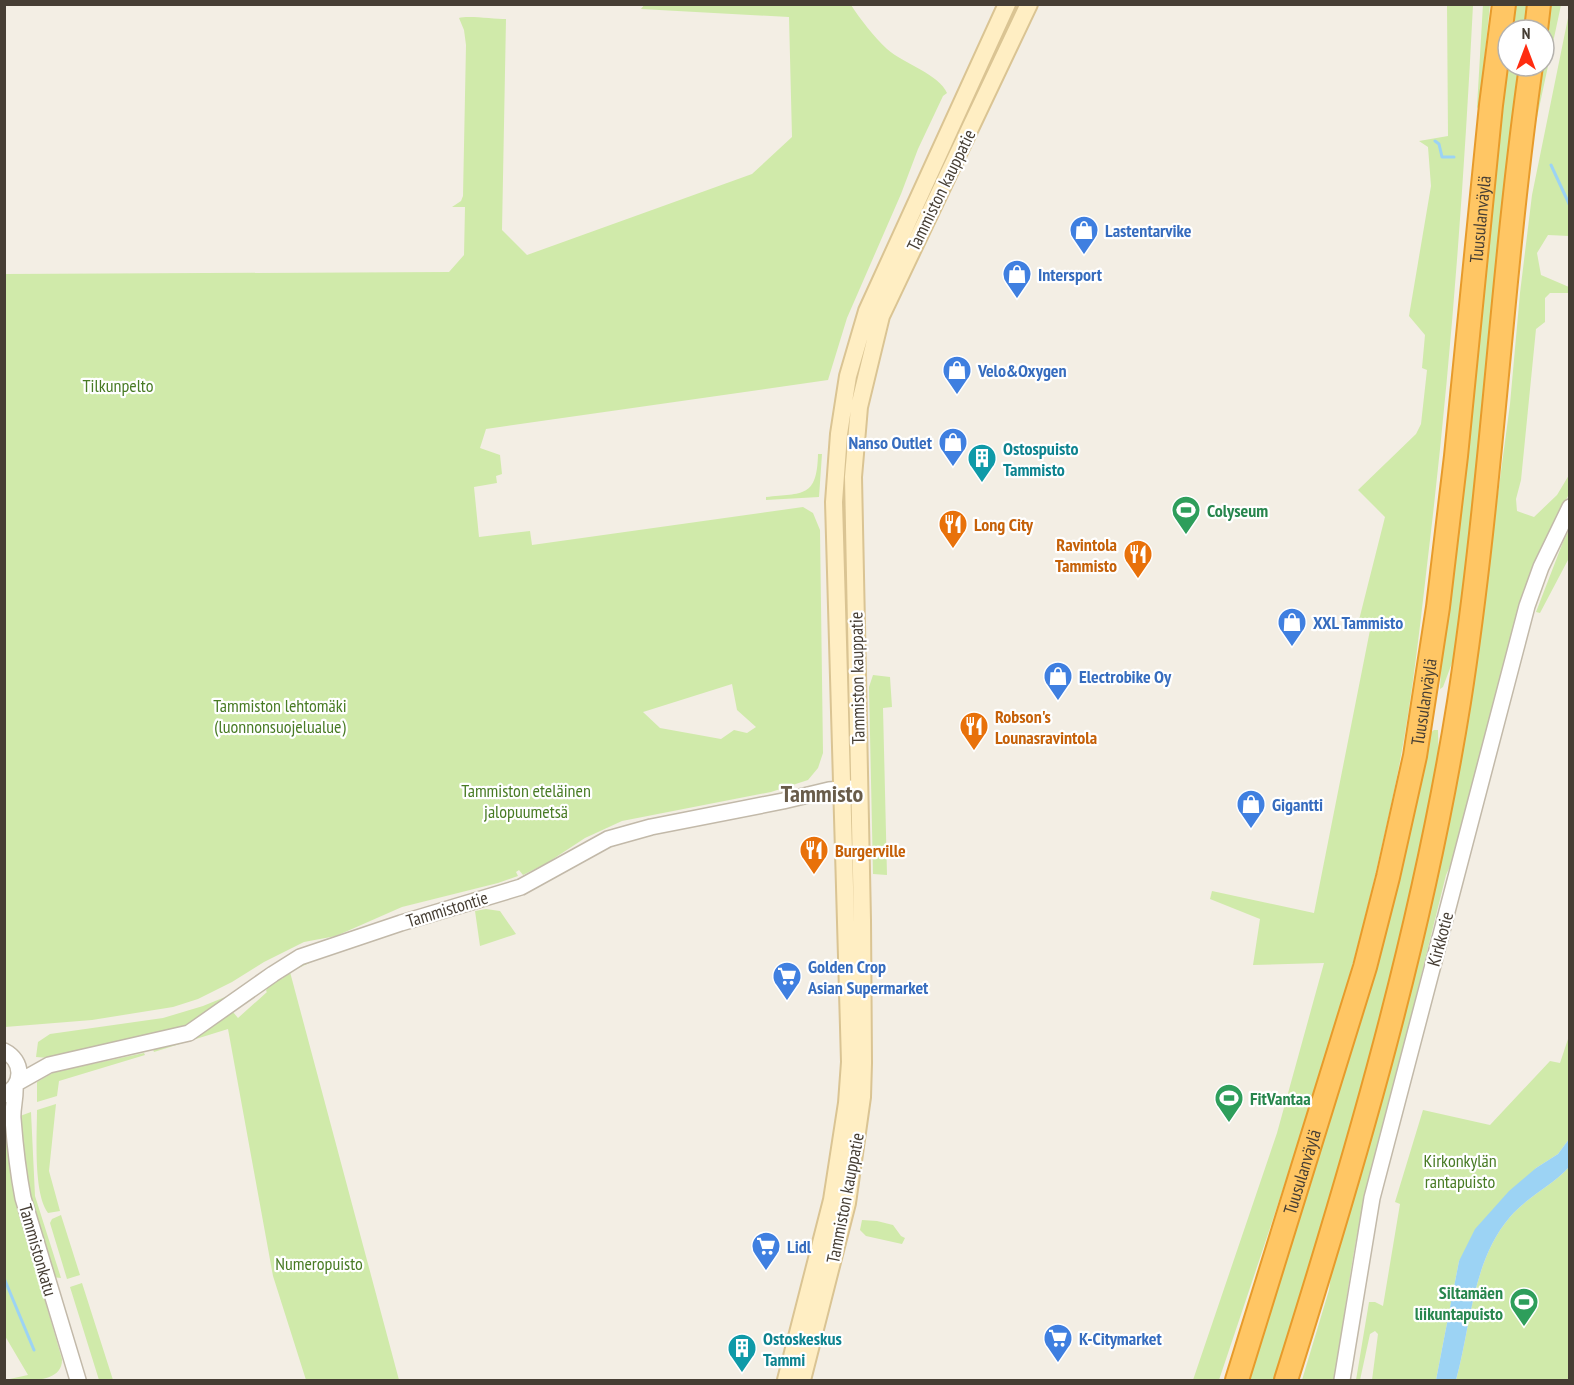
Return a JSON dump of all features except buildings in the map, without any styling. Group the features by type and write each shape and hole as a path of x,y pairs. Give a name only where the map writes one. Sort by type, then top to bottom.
{"highway":[{"name":"Tuusulanväylä","path":"1238,1374 1365,967 1415,756 1438,607 1452,491 1491,105 1504,4"},
{"name":"Tuusulanväylä","path":"1286,1380 1380,1068 1424,887 1446,776 1469,628 1486,492 1530,78"}],"main road":[{"name":"Tammiston kauppatie","path":"802,1380 847,1203 862,1097 862,920 835,561 834,502 839,434 848,376 867,311 1007,4"},
{"name":"Tammiston kauppatie","path":"786,1380 832,1200 849,1083 853,477 855,435 864,380 881,316 1029,4"}],"street":[{"name":"Kirkkotie","path":"1342,1380 1372,1198 1399,1093 1527,606 1541,567 1569,507"},
{"name":"Tammistontie","path":"12,1088 49,1065 189,1033 300,957 401,923 521,887 608,839 651,826 851,788"},
{"name":"Tammistontie","path":"8,1053 49,1065"},
{"name":"Tammistonkatu","path":"8,1053 19,1068 12,1088 16,1097 8,1112 23,1198 78,1380"}],"green space":[{"path":"645,4 851,5 887,49 937,80 947,93 943,96 918,149 847,318 828,380 486,429 480,448 500,455 502,474 496,476 497,483 474,487 479,537 530,531 532,545 803,507 813,513 820,530 823,753 818,768 808,780 771,792 622,821 585,838 547,863 523,875 519,870 516,872 518,876 498,883 402,907 336,936 304,942 198,999 173,1007 92,1020 5,1027 5,274 449,272 464,255 465,207 452,207 461,201 463,196 466,45 464,30 459,18 463,17 506,19 502,230 527,255 752,174 792,137 789,17 641,9","holes":["732,684 737,710 756,727 747,733 734,730 721,739 660,728 643,712"]},
{"path":"1483,4 1490,5 1479,110 1477,107"},
{"path":"1447,5 1473,5 1456,273 1438,473 1406,729 1375,874 1347,984 1265,1242 1219,1380 1193,1380 1277,1133 1324,963 1253,965 1260,919 1210,899 1212,891 1314,913 1371,625 1359,620 1385,517 1358,490 1416,434 1421,424 1427,370 1422,368 1425,335 1409,316 1431,186 1428,147 1419,141 1448,136"},
{"path":"1511,5 1530,5 1528,18 1509,18"},
{"path":"1549,5 1561,5 1556,28 1556,18 1547,18"},
{"path":"1569,13 1569,236 1548,235 1537,253 1541,275 1569,287 1569,293 1550,293 1545,298 1545,322 1536,329 1521,480 1516,499 1517,511 1534,517 1557,495 1569,475 1569,494 1538,554 1522,597 1452,862 1446,875 1357,1235 1335,1380 1302,1380 1399,1040 1431,900 1486,584 1510,404 1532,195"},
{"path":"1502,78 1521,78 1506,204 1475,530 1458,647 1443,687 1440,689 1450,563 1474,354"},
{"path":"1540,78 1545,78 1532,141"},
{"path":"818,454 822,454 819,497 766,500 766,497 790,495 811,486 815,479"},
{"path":"1569,530 1569,558 1540,613 1536,612 1563,542"},
{"path":"873,675 890,677 892,707 883,708 887,875 873,874 869,687"},
{"path":"1438,730 1439,770 1389,1003 1277,1380 1245,1380 1429,734"},
{"path":"486,909 500,911 516,934 480,946 475,911"},
{"name":"Numeropuisto","path":"333,952 290,972 399,1380 306,1380 273,1276 228,1029 154,1052 152,1047 228,1013 233,1012 238,1018 267,992 268,986 286,975 287,969"},
{"path":"230,995 194,1022 179,1029 49,1058 36,1057 38,1042 50,1034 163,1018"},
{"name":"Kirkonkylän rantapuisto","path":"1569,1036 1569,1139 1558,1154 1536,1168 1459,1261 1436,1380 1372,1380 1378,1334 1375,1331 1370,1334 1360,1380 1356,1380 1369,1302 1383,1306 1400,1204 1395,1202 1423,1110 1490,1125 1550,1061 1560,1063"},
{"path":"144,1053 145,1055 59,1081 57,1096 37,1102 37,1082 54,1072"},
{"path":"56,1104 49,1171 60,1211 48,1213 43,1204 38,1178 37,1110"},
{"path":"31,1112 35,1196 61,1278 52,1277 28,1203 20,1116"},
{"path":"4,1120 8,1129 12,1186 62,1359 61,1367 56,1373 40,1379 5,1380 28,1375 5,1336"},
{"name":"Siltamäen liikuntapuisto","path":"1569,1167 1569,1380 1456,1380 1474,1295 1497,1234 1517,1210"},
{"path":"61,1215 80,1275 67,1279 50,1223 52,1219"},
{"path":"862,1220 893,1225 905,1238 902,1244 866,1236 860,1230"},
{"path":"82,1283 113,1380 99,1380 70,1287"}],"water":[{"path":"1569,1139 1569,1167 1510,1217 1497,1234 1488,1253 1474,1295 1456,1380 1436,1380 1459,1261 1475,1229 1509,1191 1536,1168 1558,1154"}],"waterway":[{"path":"1435,141 1439,144 1442,157 1454,157"},
{"path":"1551,165 1570,206"},
{"path":"4,1278 34,1350"}],"place":[{"name":"Lastentarvike","path":"1084,256"},
{"name":"Intersport","path":"1017,300"},
{"name":"Velo&Oxygen","path":"957,396"},
{"name":"Nanso Outlet","path":"953,468"},
{"name":"Ostospuisto Tammisto","path":"982,484"},
{"name":"Colyseum","path":"1186,536"},
{"name":"Long City","path":"953,550"},
{"name":"Ravintola Tammisto","path":"1138,580"},
{"name":"XXL Tammisto","path":"1292,648"},
{"name":"Electrobike Oy","path":"1058,702"},
{"name":"Robson's Lounasravintola","path":"974,752"},
{"name":"Gigantti","path":"1251,830"},
{"name":"Burgerville","path":"814,876"},
{"name":"Golden Crop Asian Supermarket","path":"787,1002"},
{"name":"FitVantaa","path":"1229,1124"},
{"name":"Lidl","path":"766,1272"},
{"name":"Siltamäen liikuntapuisto","path":"1524,1328"},
{"name":"K-Citymarket","path":"1058,1364"},
{"name":"Ostoskeskus Tammi","path":"742,1374"}],"district":[{"name":"Tammisto","path":"822,793"}],"park label":[{"name":"Tilkunpelto","path":"118,385"},
{"name":"Tammiston lehtomäki (luonnonsuojelualue)","path":"280,715"},
{"name":"Tammiston eteläinen jalopuumetsä","path":"526,800"}]}
